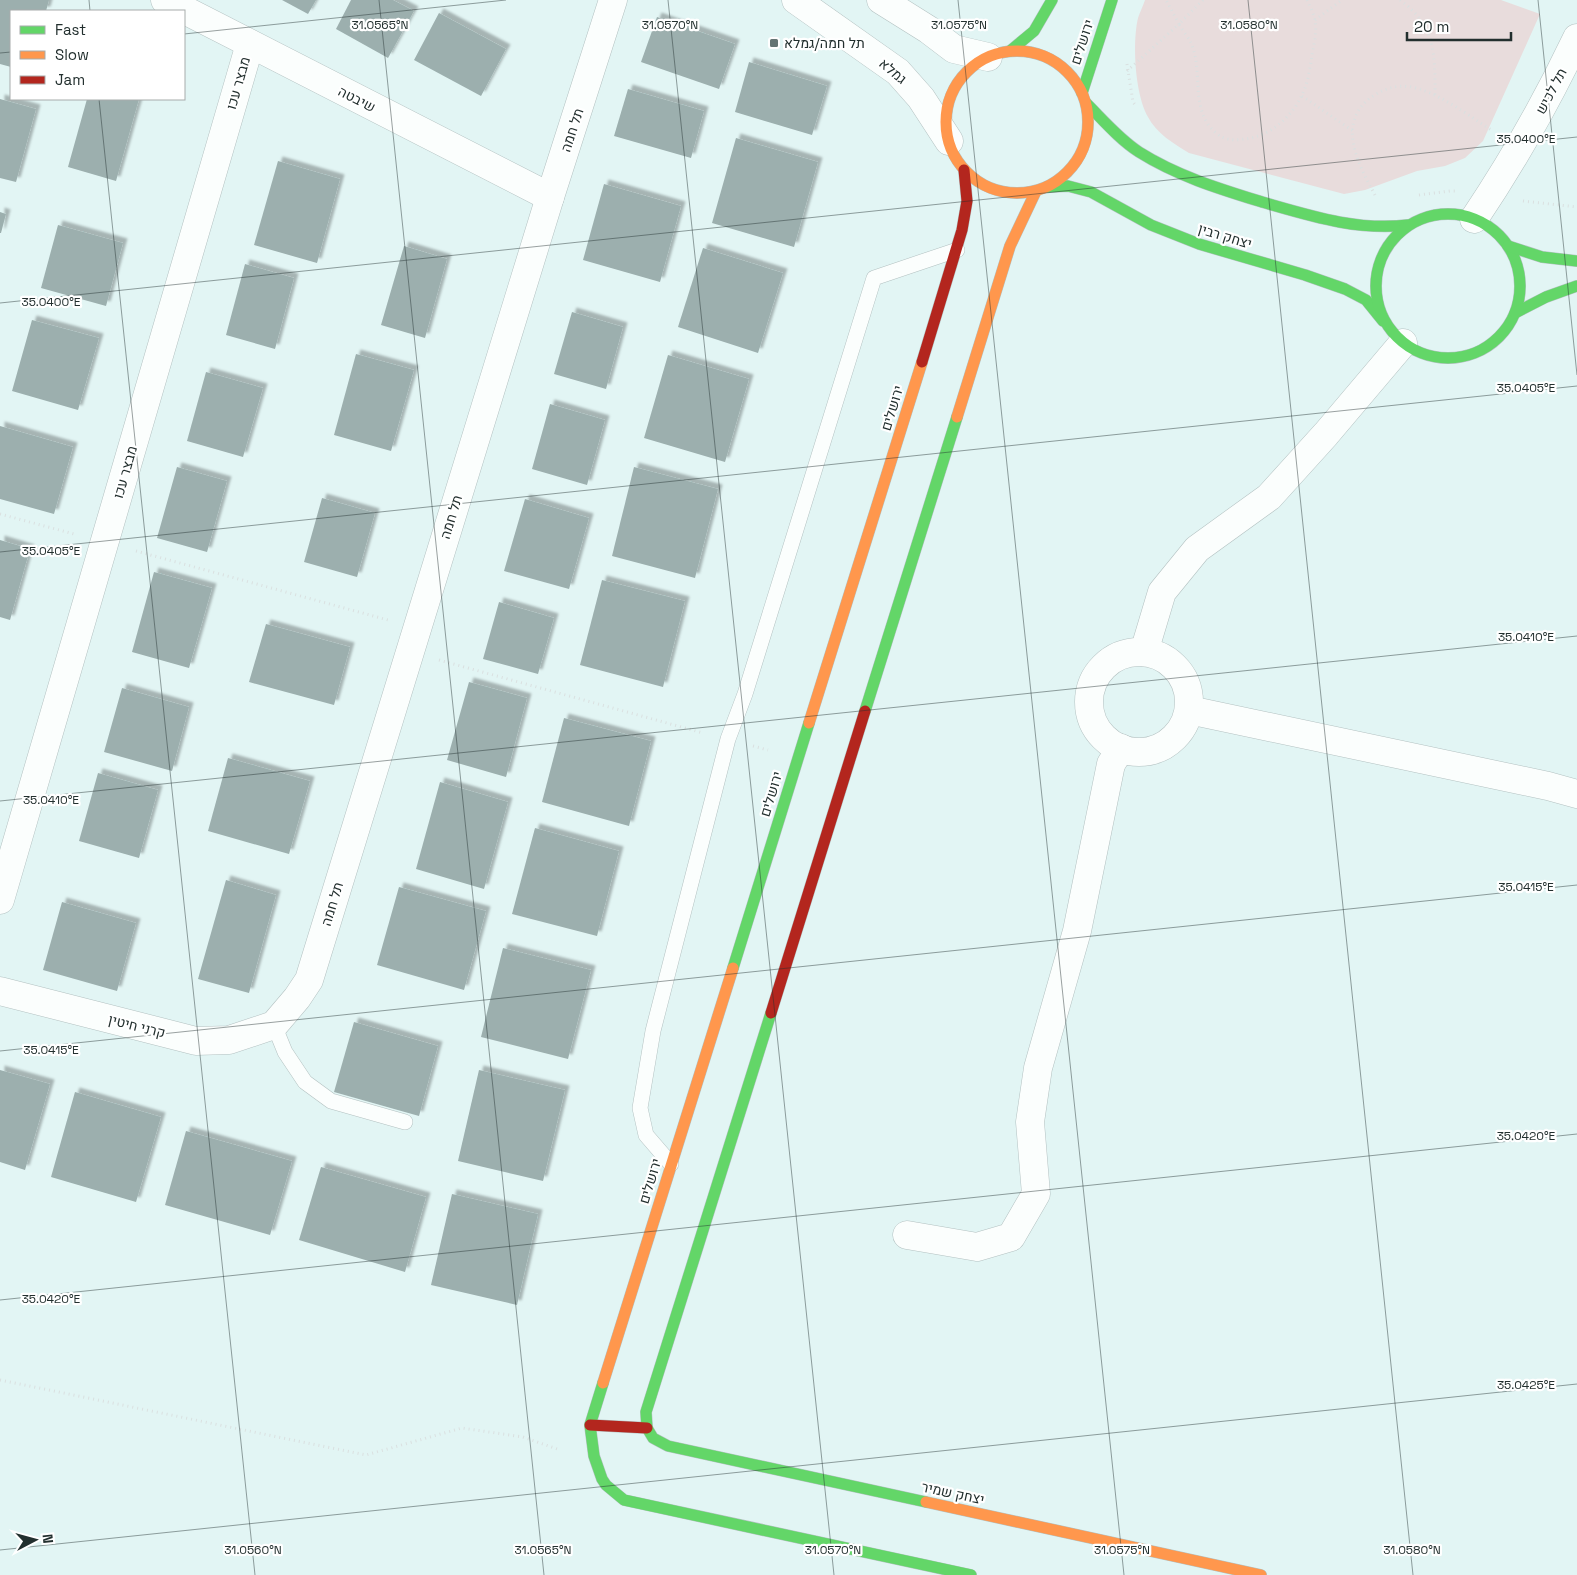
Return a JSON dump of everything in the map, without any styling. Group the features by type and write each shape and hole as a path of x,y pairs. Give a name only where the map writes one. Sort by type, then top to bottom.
{"main road":[{"path":"1052,0 1034,31 999,54 978,62 962,77 951,96 946,118 949,141 958,162 964,170 982,184 1013,194 1042,189 1065,175 1076,163 1084,148 1088,126 1088,114 1084,98"},
{"name":"ירושלים","path":"1084,98 1112,0"},
{"path":"999,54 1033,52 1053,60 1070,74 1084,98 1115,132 1139,152 1176,172 1218,189 1318,218 1366,226 1391,228 1408,225 1440,214 1463,215 1474,218 1493,230 1508,246 1514,256 1520,278 1519,302 1511,323 1497,340 1483,350 1467,356 1444,359 1422,354 1395,335 1382,316 1376,294 1377,271 1385,250 1392,240 1408,225"},
{"name":"ירושלים","path":"590,1425 957,250 967,210 967,184 964,170"},
{"name":"יצחק רבין","path":"1042,189 1068,186 1091,192 1151,225 1199,244 1346,289 1366,300 1395,335"},
{"path":"971,1575 624,1500 605,1484 594,1461 590,1441 590,1425 646,1428 646,1412 1007,256 1024,216 1042,189"},
{"path":"1508,246 1542,257 1577,261"},
{"path":"1515,313 1546,297 1577,286"},
{"name":"יצחק שמיר","path":"646,1428 653,1438 668,1446 1261,1575"}],"street":[{"name":"שיבטה","path":"165,0 184,10"},
{"name":"תל חמה","path":"274,1025 297,998 308,980 550,197 613,0"},
{"name":"גמלא","path":"796,0 898,72 921,98 949,141"},
{"path":"881,0 929,30 954,49 999,54"},
{"name":"שיבטה","path":"185,10 550,197"},
{"name":"תל לכיש","path":"1474,218 1519,147 1554,86 1577,38"},
{"name":"מבצר עכו","path":"0,900 250,44"},
{"path":"1144,652 1162,592 1197,549 1269,497 1326,434 1395,335"},
{"path":"1144,652 1160,656 1174,666 1184,678 1189,694 1189,710 1184,725 1174,738 1161,747 1146,752 1129,751 1114,746 1102,735 1093,721 1090,704 1092,687 1099,672 1111,660 1126,653 1144,652"},
{"path":"1189,710 1548,786 1577,794"},
{"path":"907,1235 977,1247 1011,1237 1036,1194 1030,1122 1038,1068 1077,931 1112,764 1121,748"},
{"name":"קרני חיטין","path":"0,991 196,1041 228,1040 274,1025"}],"lane":[{"path":"672,1164 646,1134 640,1108 653,1031 728,739 748,685 874,278 957,250"},
{"path":"274,1025 285,1052 305,1082 330,1101 405,1122"}],"path":[{"path":"1166,0 1191,44 1195,60 1200,110 1215,132 1223,138 1238,140 1251,139 1278,126 1302,96 1309,74 1316,20 1307,0"},
{"path":"1084,98 1128,70 1204,0"},
{"path":"1316,20 1342,0"},
{"path":"1400,0 1413,9 1428,31 1435,61 1435,95"},
{"path":"1126,62 1134,102 1138,109"},
{"path":"1391,228 1360,166 1354,149 1352,130 1355,113 1367,100 1384,89 1400,86 1415,88 1435,95 1519,147"},
{"path":"1302,96 1352,130"},
{"path":"1415,195 1450,191 1577,208"},
{"path":"0,514 104,542 728,739 798,758"},
{"path":"0,1380 366,1455 462,1428 523,1437 594,1461"}],"shaded area":[{"path":"1145,0 1501,0 1540,14 1483,141 1465,158 1445,166 1417,171 1365,190 1344,194 1189,153 1161,133 1151,123 1144,107 1136,69 1136,29"}],"building":[{"path":"0,0 49,0 46,10 10,10 10,67 0,64"},
{"path":"282,0 316,0 308,14"},
{"path":"351,0 393,0 414,11 388,58 336,29"},
{"path":"439,13 506,49 481,96 414,60"},
{"path":"657,17 735,44 719,89 641,62"},
{"path":"749,62 827,86 812,135 735,112"},
{"path":"628,89 704,111 691,158 614,136"},
{"path":"0,99 36,109 16,182 0,178"},
{"path":"87,100 139,100 116,181 68,167"},
{"path":"736,138 818,162 794,247 712,223"},
{"path":"278,161 340,179 317,263 254,245"},
{"path":"604,184 681,206 660,282 583,260"},
{"path":"0,212 6,214 1,233 0,233"},
{"path":"58,225 123,243 106,306 41,288"},
{"path":"404,246 447,259 425,338 381,325"},
{"path":"703,248 783,273 758,353 678,327"},
{"path":"245,264 294,278 275,349 226,335"},
{"path":"572,312 623,327 606,389 554,374"},
{"path":"32,320 99,338 78,410 12,391"},
{"path":"356,354 414,370 391,451 334,435"},
{"path":"668,355 749,379 725,462 644,438"},
{"path":"206,372 263,388 243,457 187,441"},
{"path":"550,404 605,420 587,485 532,469"},
{"path":"0,426 73,447 54,514 0,499"},
{"path":"177,467 227,481 207,552 157,538"},
{"path":"634,467 718,489 695,578 612,556"},
{"path":"322,498 375,513 357,577 304,562"},
{"path":"525,499 589,518 569,589 504,571"},
{"path":"0,540 30,549 10,620 0,617"},
{"path":"154,572 212,588 189,668 132,652"},
{"path":"602,580 685,601 663,687 580,665"},
{"path":"499,602 554,618 538,674 483,659"},
{"path":"266,624 350,647 334,705 249,682"},
{"path":"469,682 527,698 506,777 447,760"},
{"path":"122,688 189,707 172,771 104,752"},
{"path":"564,718 651,741 629,826 542,802"},
{"path":"228,758 310,781 289,854 208,831"},
{"path":"98,773 158,790 139,858 79,841"},
{"path":"440,782 508,802 484,889 416,869"},
{"path":"535,828 619,851 597,936 512,914"},
{"path":"226,880 276,895 249,993 198,979"},
{"path":"399,887 486,911 464,990 377,965"},
{"path":"62,902 136,923 117,991 43,970"},
{"path":"503,948 591,970 568,1059 481,1037"},
{"path":"354,1022 438,1046 419,1116 334,1092"},
{"path":"0,1070 50,1084 25,1170 0,1162"},
{"path":"479,1070 565,1090 543,1181 458,1161"},
{"path":"75,1092 161,1117 136,1202 51,1177"},
{"path":"186,1131 292,1161 270,1235 165,1205"},
{"path":"321,1167 426,1197 405,1272 299,1240"},
{"path":"452,1194 538,1214 517,1305 431,1285"}],"traffic: fast":[{"path":"1010,51 1034,31 1052,0"},
{"path":"1082,93 1112,0"},
{"path":"1086,103 1118,135 1139,152 1153,161 1199,181 1262,202 1334,221 1371,226 1408,225"},
{"path":"1047,187 1068,186 1091,192 1151,225 1199,244 1305,275 1345,289 1366,300 1383,321"},
{"path":"1448,214 1476,219 1499,235 1515,258 1520,286 1515,314 1499,337 1476,353 1448,358 1420,353 1397,337 1381,314 1376,286 1381,258 1397,235 1420,219 1448,214"},
{"path":"1508,246 1542,257 1577,261"},
{"path":"1515,313 1546,297 1577,286"},
{"path":"865,711 957,417"},
{"path":"733,968 809,723"},
{"path":"647,1428 646,1412 771,1013"},
{"path":"603,1383 590,1425 594,1456 606,1485 624,1500 971,1575"},
{"path":"647,1428 653,1438 668,1446 926,1502"}],"traffic: slow":[{"path":"1017,51 1031,52 1044,56 1057,63 1067,72 1076,82 1083,95 1087,108 1088,122 1087,136 1083,149 1076,162 1067,172 1057,181 1044,188 1031,192 1017,193 1003,192 990,188 977,181 967,172 958,162 951,149 947,136 946,122 947,108 951,95 958,82 967,72 977,63 990,56 1003,52 1017,51"},
{"path":"957,417 1010,246 1036,191"},
{"path":"809,723 922,362"},
{"path":"603,1383 733,968"},
{"path":"926,1502 1261,1575"}],"traffic: jam":[{"path":"922,362 962,230 967,201 964,170"},
{"path":"771,1013 865,711"},
{"path":"590,1425 647,1428"}],"place":[{"name":"תל חמה/גמלא","path":"774,43"}]}
